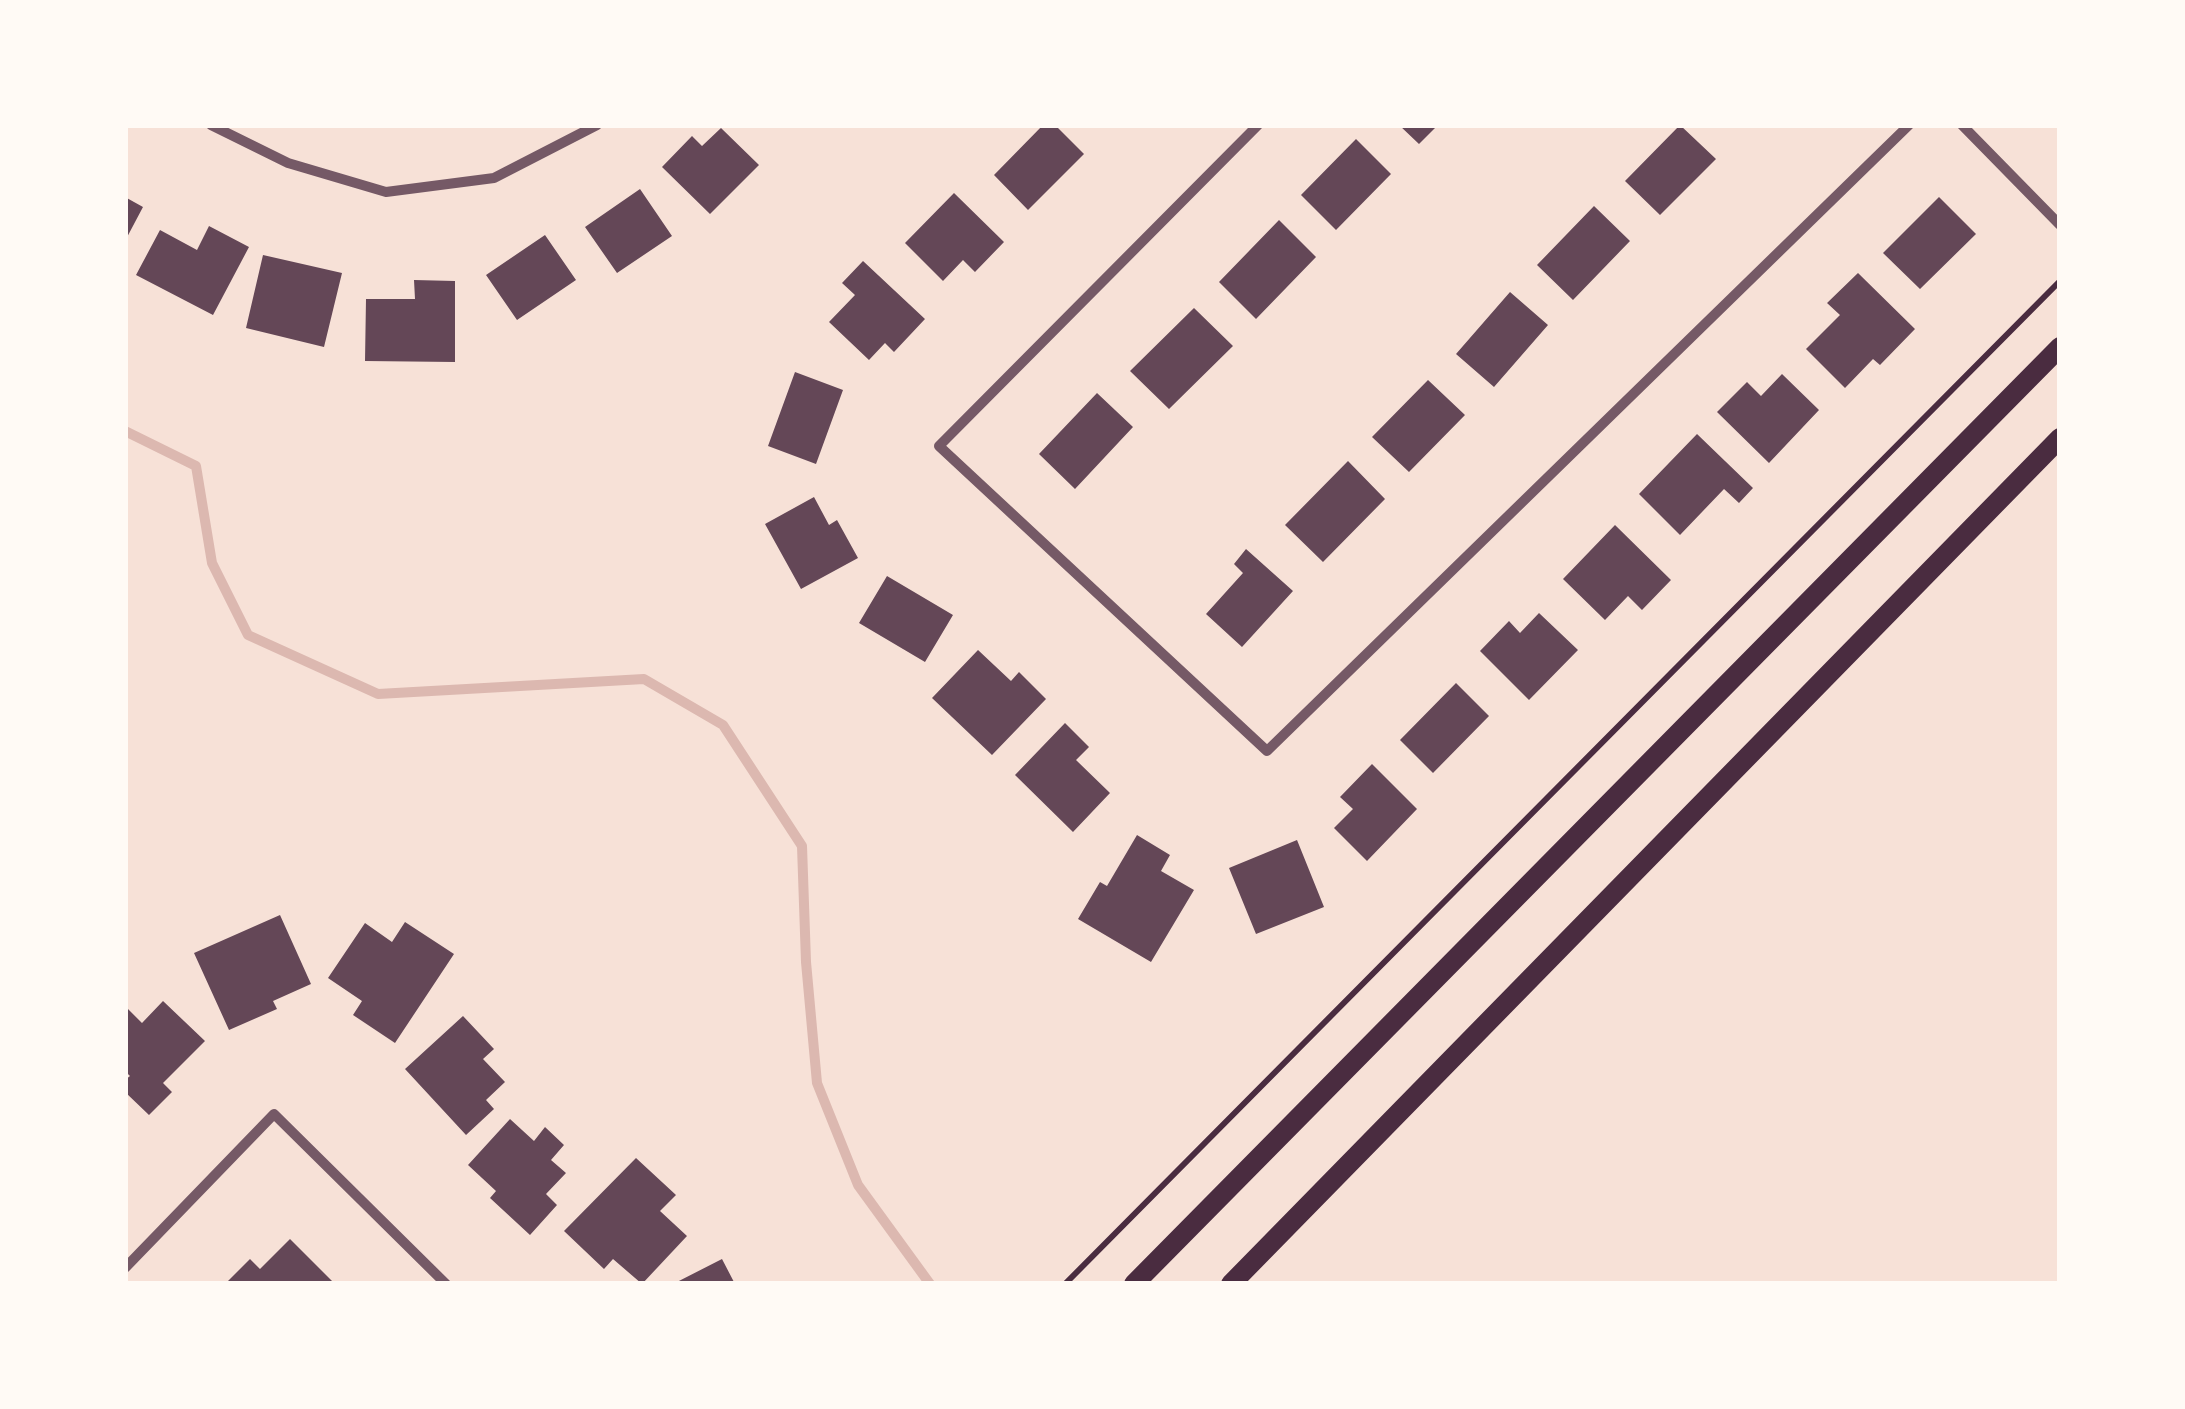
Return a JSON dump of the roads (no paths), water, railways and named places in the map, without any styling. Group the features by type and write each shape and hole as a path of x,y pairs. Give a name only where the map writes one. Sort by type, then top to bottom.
{"main road":[{"path":"1134,1284 2060,347"},
{"path":"1230,1284 2060,438"}],"street":[{"path":"210,125 288,163 386,192 494,178 597,125"},
{"path":"1258,125 939,446 1266,751 1908,125"},
{"path":"1962,125 2060,225"},
{"path":"125,1268 274,1114 446,1284"}],"waterway":[{"path":"125,431 196,466 212,563 248,635 378,694 644,679 723,725 802,846 806,962 817,1083 858,1185 930,1284"}]}
